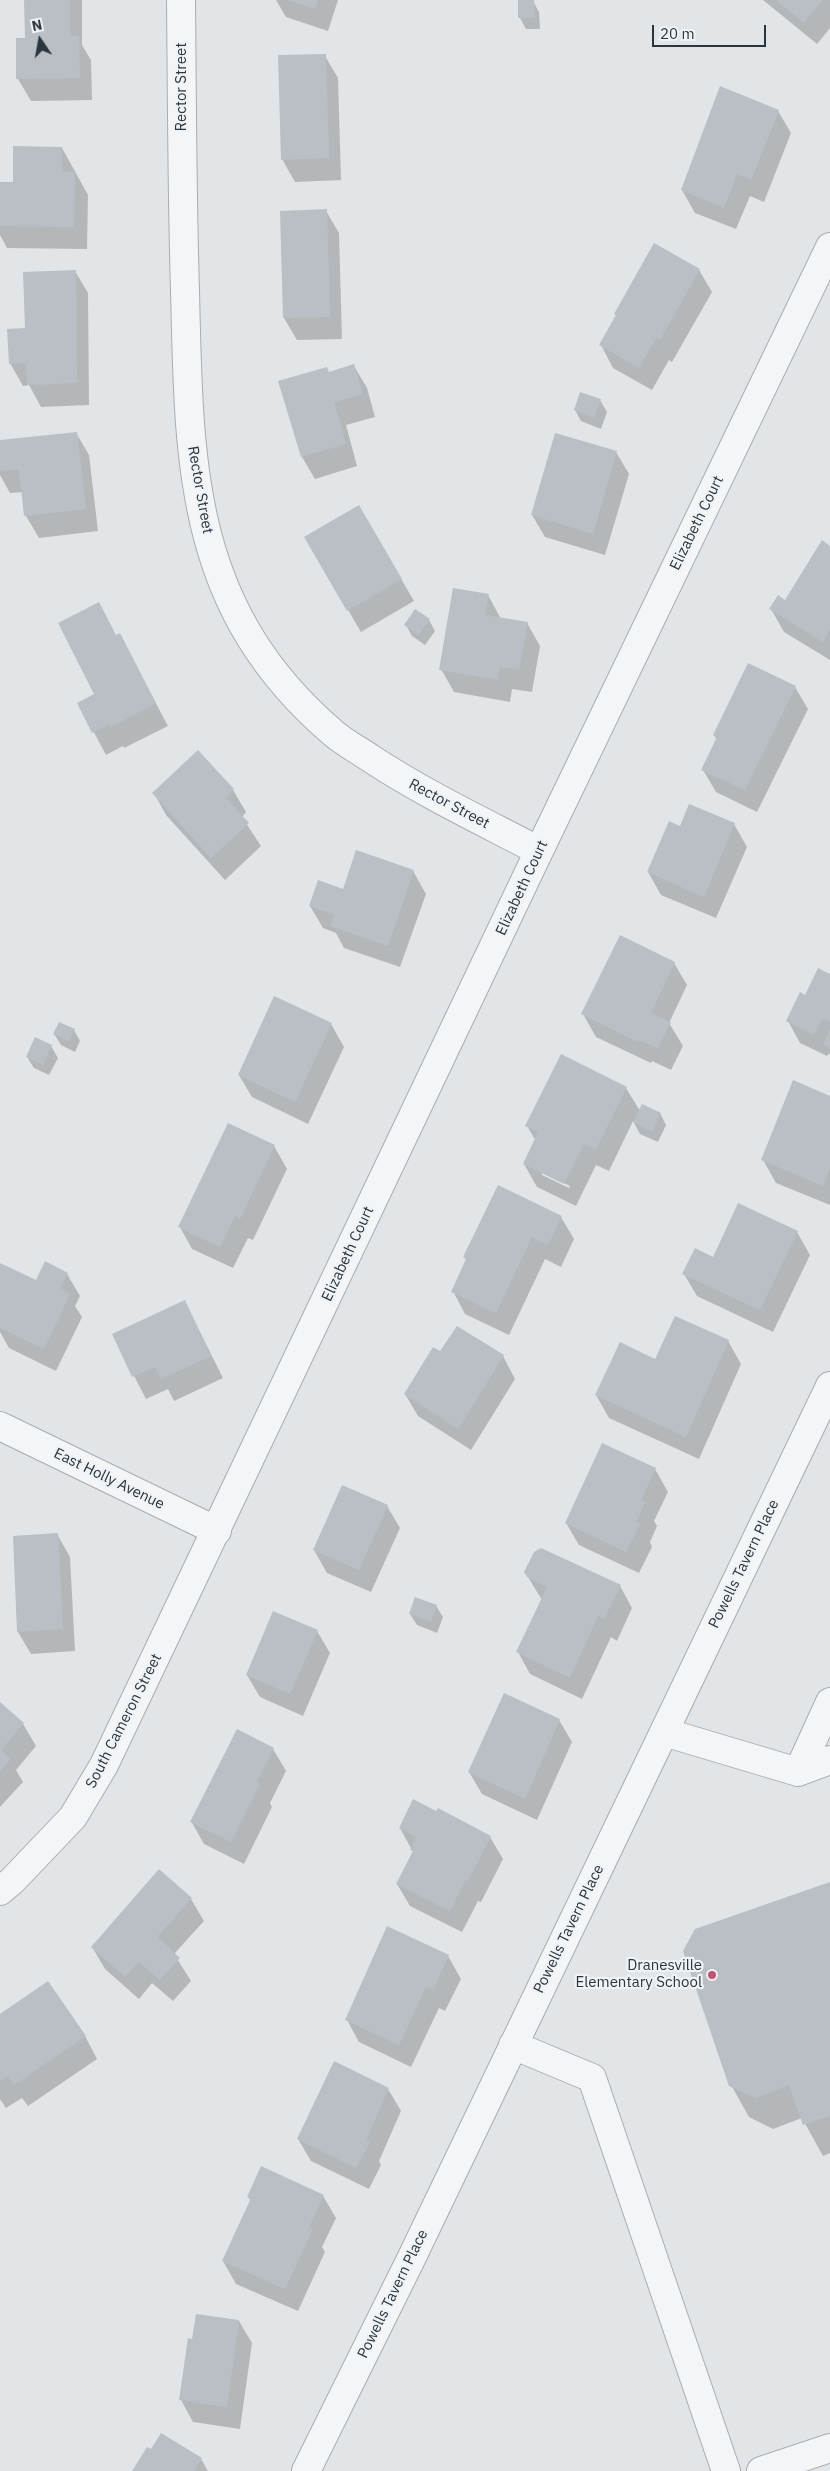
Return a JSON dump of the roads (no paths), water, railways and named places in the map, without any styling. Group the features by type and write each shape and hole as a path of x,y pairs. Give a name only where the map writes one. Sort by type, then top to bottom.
{"street":[{"name":"Rector Street","path":"182,0 183,215 188,399 193,468 203,523 221,578 246,633 282,683 333,733 395,775 539,852"},
{"name":"Elizabeth Court","path":"218,1531 539,852 830,247"},
{"name":"Powells Tavern Place","path":"306,2471 830,1386"},
{"name":"East Holly Avenue","path":"0,1426 218,1531"},
{"name":"South Cameron Street","path":"0,1891 12,1881 73,1817 104,1765 218,1531"},
{"path":"798,1772 830,1702"},
{"path":"664,1732 798,1772 830,1760"},
{"path":"513,2045 592,2078 726,2471"},
{"path":"761,2471 830,2448"}],"place":[{"name":"Dranesville Elementary School","path":"712,1975"}]}
